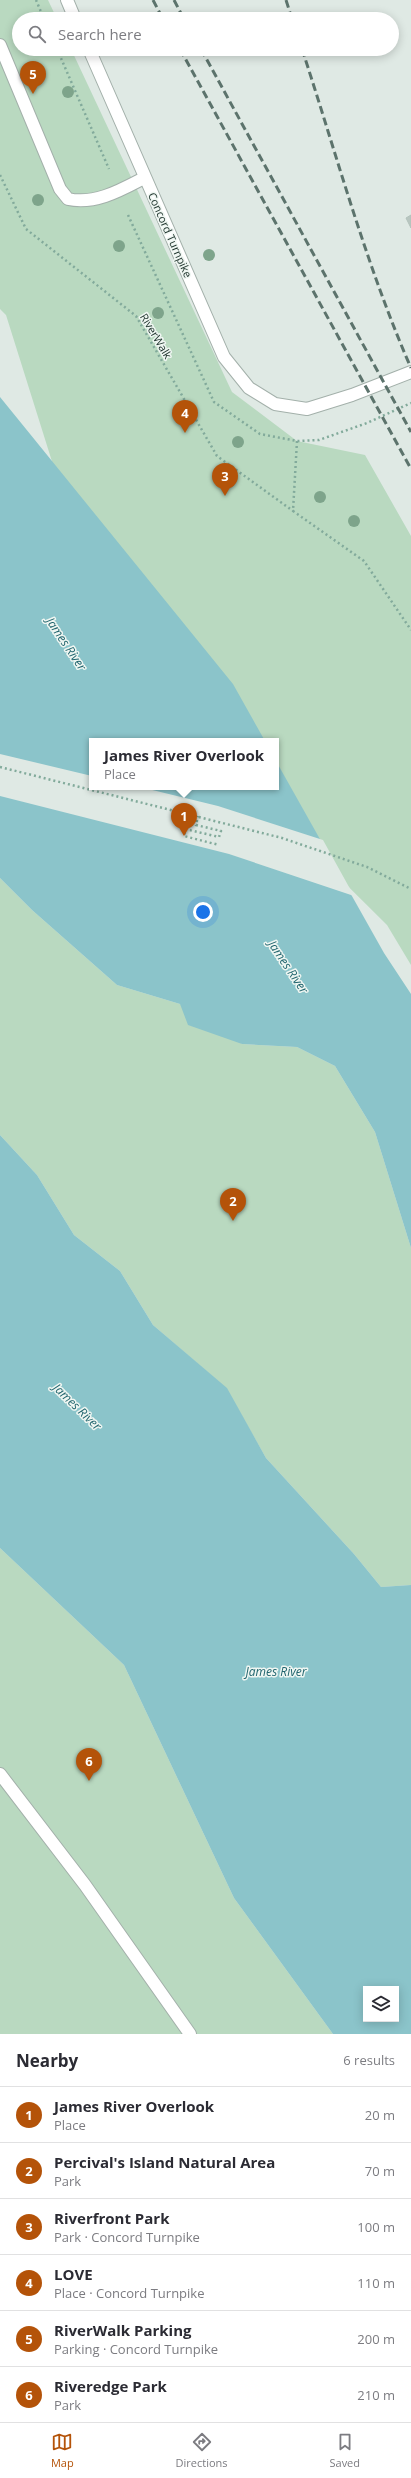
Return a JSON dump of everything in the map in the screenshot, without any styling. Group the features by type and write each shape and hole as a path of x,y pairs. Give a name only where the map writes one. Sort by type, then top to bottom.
{"street":[{"path":"67,0 72,12"},
{"path":"0,45 60,189 68,199 81,202 97,199 144,178"},
{"name":"Concord Turnpike","path":"92,56 144,178 224,357 249,388 275,404 307,409 352,395 411,372"},
{"path":"0,1774 85,1885 190,2034"}],"path":[{"path":"36,0 41,12"},
{"path":"60,56 109,169"},
{"name":"RiverWalk","path":"0,175 26,229 136,316 217,456 364,561 411,630"},
{"path":"292,511 297,441 319,440 367,423 411,403"},
{"path":"0,766 89,788"},
{"path":"97,790 282,838 368,867 411,889"},
{"path":"189,813 184,836 219,845"},
{"path":"186,829 220,837 221,831 196,825 198,816"}],"green space":[{"path":"0,0 48,0 54,12 12,12 12,56 74,56 232,392 297,441 365,455 411,536 411,965 387,925 251,790 279,790 279,738 208,738 82,557 6,315 0,309"},
{"path":"0,878 32,910 117,985 180,1004 242,1044 297,1047 335,1066 375,1132 411,1248 411,1585 381,1587 354,1554 266,1458 226,1388 153,1325 120,1271 74,1235 37,1175 0,1135"},
{"path":"0,1548 124,1665 234,1898 333,2034 0,2034"}],"water":[{"name":"James River","path":"0,397 233,684 263,738 89,738 89,790 279,790 279,766 384,953 411,994 411,1248 375,1132 335,1066 297,1047 242,1044 188,1025 180,1004 117,985 32,910 0,878"},
{"name":"James River","path":"0,1135 37,1175 74,1235 120,1271 153,1325 227,1388 266,1458 354,1554 381,1587 411,1585 411,2034 333,2034 234,1898 124,1665 0,1548"}],"pier":[{"path":"0,754 89,775 89,790 152,790 218,806 323,840 354,896 229,854 0,796"}],"building":[{"path":"411,215 411,228 406,218"}],"railway":[{"path":"153,0 159,12"},
{"path":"174,0 180,12"},
{"path":"286,0 290,12"},
{"path":"184,56 411,469"},
{"path":"205,56 411,432"},
{"path":"304,56 366,250 411,368"}],"place":[{"name":"RiverWalk Parking","path":"33,94"},
{"name":"LOVE","path":"185,433"},
{"name":"Riverfront Park","path":"225,496"},
{"name":"James River Overlook","path":"184,836"},
{"name":"Percival's Island Natural Area","path":"233,1221"},
{"name":"Riveredge Park","path":"89,1781"}]}
